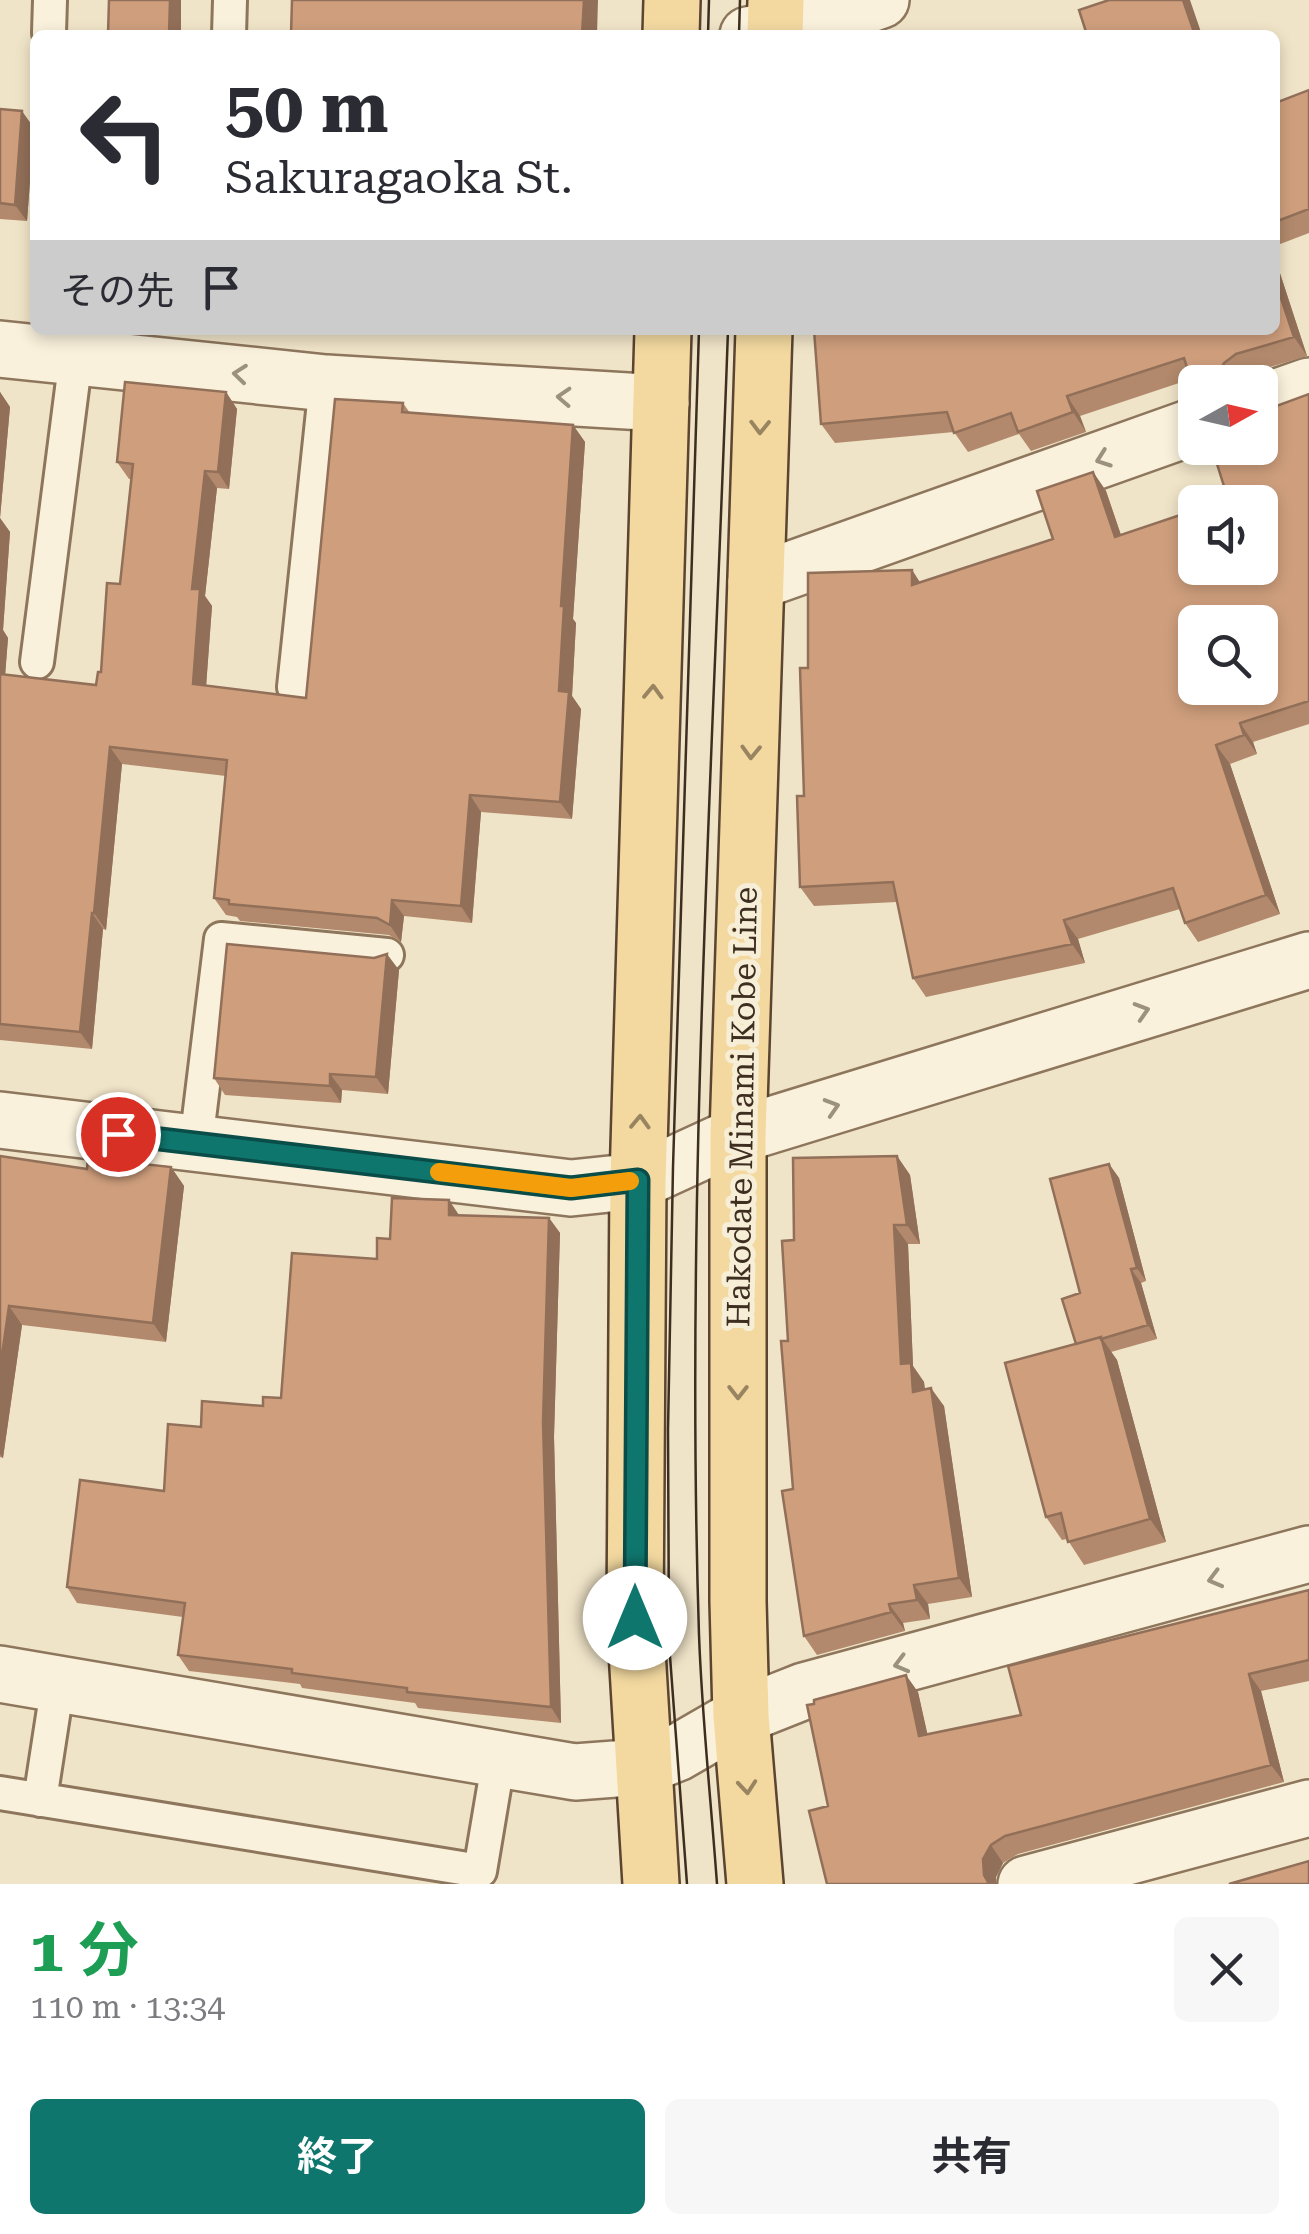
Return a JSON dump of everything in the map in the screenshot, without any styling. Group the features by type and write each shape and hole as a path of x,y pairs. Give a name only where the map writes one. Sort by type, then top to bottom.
{"main road":[{"path":"671,30 672,0"},
{"path":"650,1884 635,1618 638,1180 663,335"},
{"name":"Hakodate Minami Kobe Line","path":"754,1884 741,1716 738,1600 738,1136 764,335"}],"street":[{"path":"768,25 833,17 881,0"},
{"path":"0,349 326,383 661,403"},
{"path":"1278,397 1309,386"},
{"path":"756,582 1178,432"},
{"path":"0,1120 571,1188 638,1180 738,1136 1309,960"},
{"path":"0,1674 574,1772 642,1767 677,1753 741,1716 804,1691 1309,1554"},
{"path":"1026,1884 1309,1808"}],"lane":[{"path":"50,0 50,30"},
{"path":"229,30 230,0"},
{"path":"37,662 76,357"},
{"path":"294,687 326,383"},
{"path":"196,1143 222,939 388,955"},
{"path":"40,1800 58,1684"},
{"path":"0,1793 480,1871 499,1758"}],"building":[{"path":"109,0 170,0 169,30 108,30"},
{"path":"292,0 584,0 582,30 291,30"},
{"path":"1109,0 1183,0 1193,30 1085,30 1079,10"},
{"path":"1309,90 1309,209 1280,220 1280,101"},
{"path":"0,109 22,111 15,205 0,203"},
{"path":"1280,295 1294,337 1236,354 1223,365 1186,365 1184,358 1067,396 1073,412 1018,432 1011,413 954,433 947,412 821,424 814,335 1280,335"},
{"path":"125,382 226,392 218,472 205,471 192,589 200,589 193,684 306,698 335,399 403,403 402,412 573,425 561,606 559,691 569,692 560,802 470,795 461,906 392,900 390,925 377,918 229,904 229,900 214,898 227,760 110,747 80,1032 0,1024 0,674 96,685 101,672 107,583 120,584 133,464 117,462"},
{"path":"1309,394 1309,701 1240,723 1244,735 1216,745 1266,895 1185,923 1173,888 1064,920 1072,944 913,978 893,882 800,887 797,796 804,796 800,668 808,668 808,573 912,570 912,585 1053,539 1037,491 1093,472 1115,537 1178,516 1178,585 1278,585 1278,485 1224,485 1217,465 1278,465 1278,405"},
{"path":"227,944 374,958 387,954 376,1077 330,1074 330,1086 214,1078"},
{"path":"0,1156 87,1169 88,1158 171,1167 153,1323 9,1306 0,1369"},
{"path":"897,1156 907,1225 894,1225 901,1364 911,1363 913,1392 931,1388 959,1578 914,1585 917,1600 889,1604 891,1612 804,1636 782,1491 793,1489 781,1341 788,1341 782,1241 794,1240 793,1158"},
{"path":"1109,1164 1137,1268 1131,1269 1148,1325 1076,1344 1062,1299 1080,1293 1050,1179"},
{"path":"392,1198 449,1200 449,1215 549,1218 543,1422 551,1707 407,1692 407,1688 292,1673 292,1669 178,1655 185,1603 67,1587 80,1480 164,1491 168,1424 201,1427 202,1401 263,1406 263,1397 281,1398 292,1253 377,1259 377,1238 390,1239"},
{"path":"1101,1337 1150,1519 1068,1542 1061,1513 1046,1517 1005,1363"},
{"path":"1309,1590 1309,1660 1249,1674 1271,1765 1005,1836 991,1845 983,1859 989,1884 827,1884 809,1811 828,1806 807,1705 814,1704 814,1700 906,1675 919,1736 1021,1715 1008,1666"},
{"path":"1309,1861 1309,1884 1229,1884"}],"tram line":[{"path":"708,30 709,0"},
{"path":"739,30 740,0"},
{"path":"687,1884 669,1643 668,1430 699,335"},
{"path":"717,1884 699,1635 696,1309 703,982 728,335"}],"slow traffic":[{"path":"439,1172 571,1188 630,1181"}],"route":[{"path":"118,1134 571,1188 638,1180 635,1618"}]}
